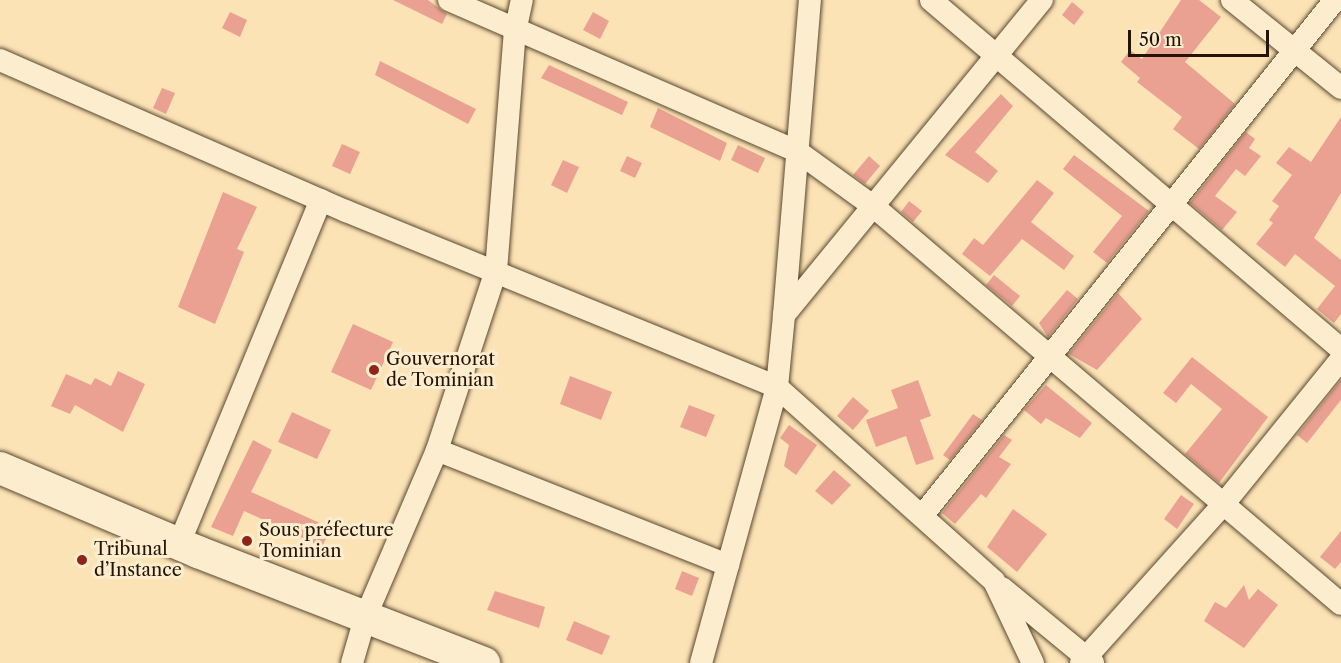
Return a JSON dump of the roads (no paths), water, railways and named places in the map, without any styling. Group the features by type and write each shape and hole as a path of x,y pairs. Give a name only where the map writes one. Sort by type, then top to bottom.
{"street":[{"path":"449,0 515,32 797,151 873,206 1222,506 1341,604"},
{"path":"352,663 365,618 437,450 496,271 515,32 522,0"},
{"path":"701,663 777,387 810,0"},
{"path":"931,0 1341,350"},
{"path":"784,315 1042,0"},
{"path":"1232,0 1341,88"},
{"path":"922,516 1335,0"},
{"path":"0,60 321,200 777,387 1086,661 1222,506 1341,359"},
{"path":"179,544 321,200"},
{"path":"437,450 728,565"},
{"path":"0,468 179,544 484,663"},
{"path":"994,581 1033,663"}],"place":[{"name":"Gouvernorat de Tominian","path":"374,370"},
{"name":"Sous préfecture Tominian","path":"247,541"},
{"name":"Tribunal d’Instance","path":"82,560"}]}
